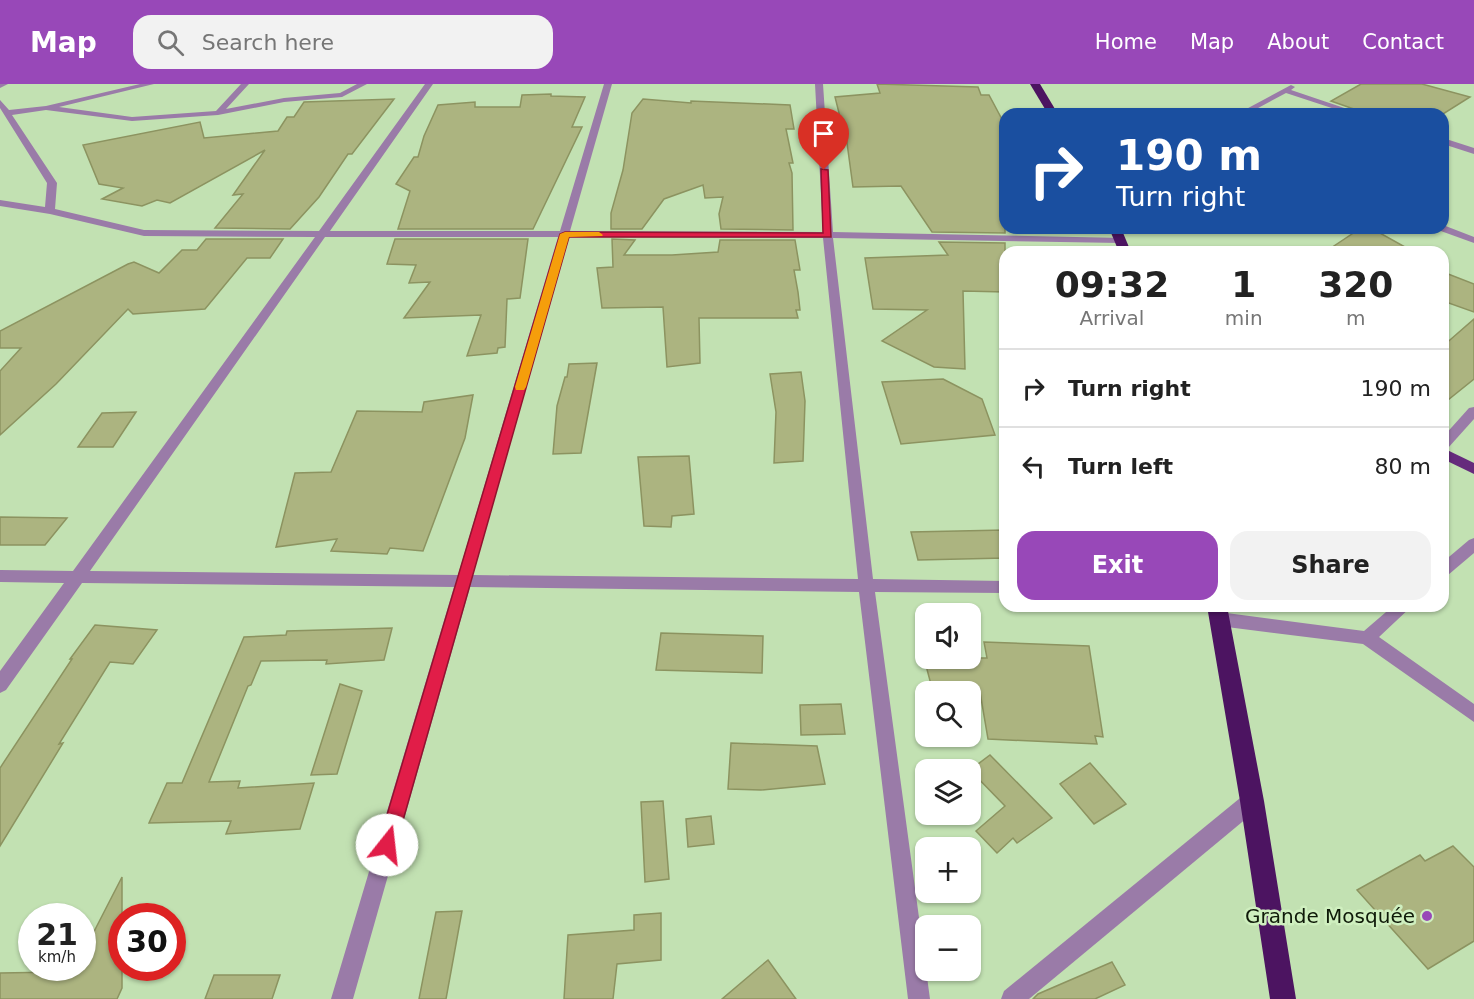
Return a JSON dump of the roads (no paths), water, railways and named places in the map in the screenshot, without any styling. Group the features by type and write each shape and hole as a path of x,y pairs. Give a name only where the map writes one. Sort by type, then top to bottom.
{"highway":[{"path":"1035,84 1049,108"},
{"path":"1218,613 1252,801 1283,999"}],"main road":[{"path":"1449,456 1474,469"}],"street":[{"path":"0,86 4,84"},
{"path":"8,113 46,108 150,84"},
{"path":"218,113 244,84"},
{"path":"46,108 132,119 218,113 284,100 342,95 363,84"},
{"path":"0,685 429,84"},
{"path":"342,999 608,84"},
{"path":"819,84 828,235 866,585 919,999"},
{"path":"1252,108 1298,84"},
{"path":"1284,90 1340,108"},
{"path":"0,102 52,183 50,211"},
{"path":"1449,143 1474,151"},
{"path":"0,203 50,211 144,233 828,235 1123,246"},
{"path":"1449,231 1474,240"},
{"path":"1449,438 1474,411"},
{"path":"1449,566 1474,544"},
{"path":"0,576 999,587"},
{"path":"1367,638 1397,612"},
{"path":"1218,613 1367,638 1474,714"},
{"path":"1012,999 1252,801"}],"place":[{"name":"Grande Mosquée","path":"1427,916"}]}
